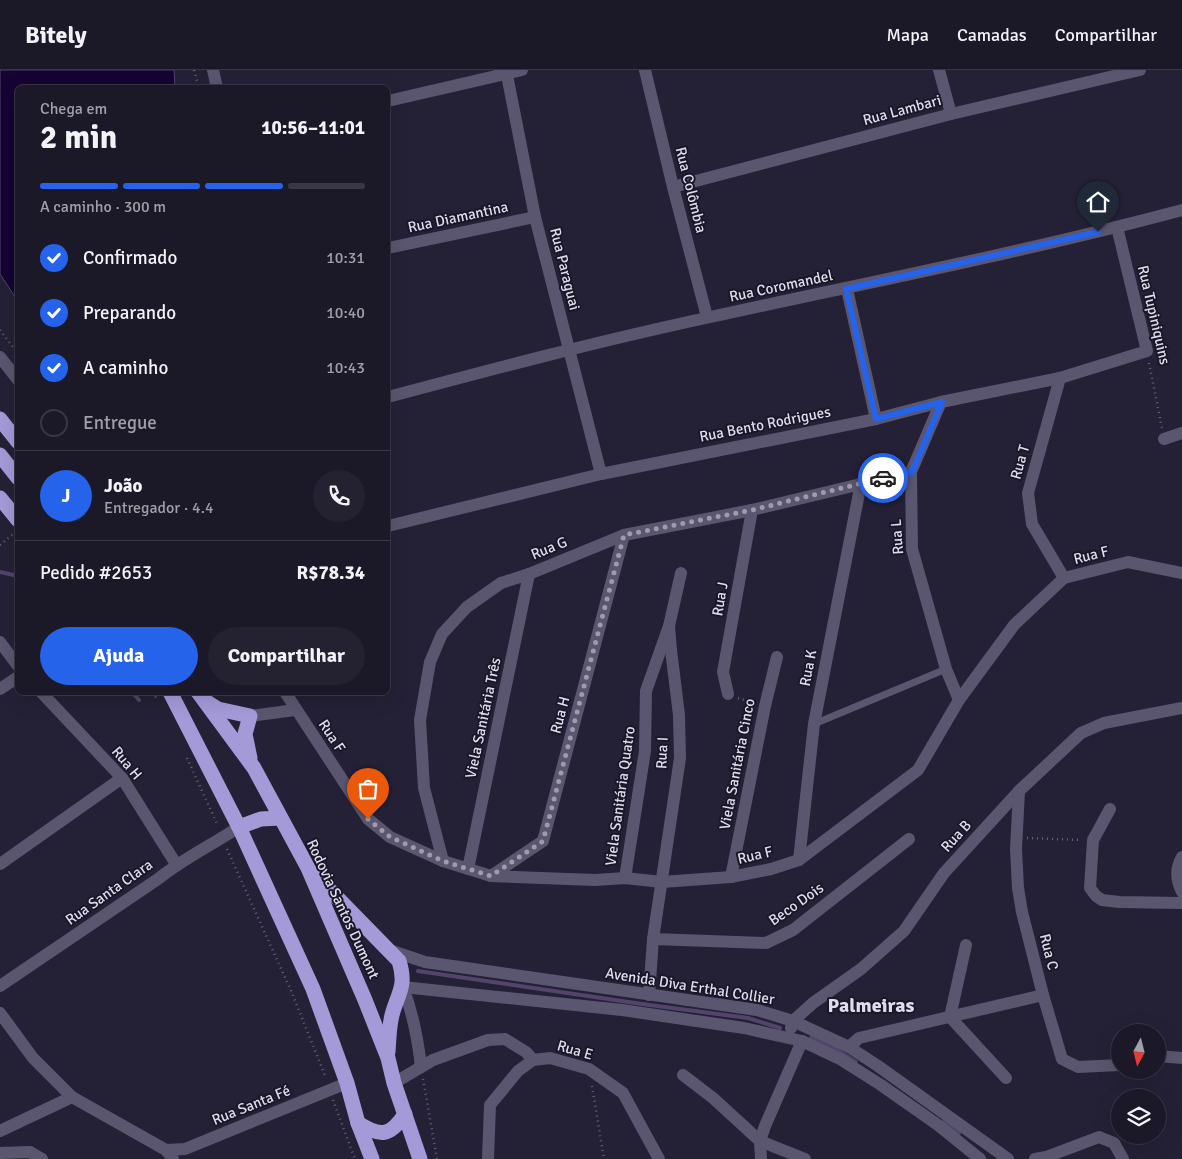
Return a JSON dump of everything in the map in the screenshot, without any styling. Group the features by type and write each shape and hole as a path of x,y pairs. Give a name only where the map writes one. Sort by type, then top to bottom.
{"highway":[{"path":"0,419 15,438"},
{"path":"0,455 15,474"},
{"path":"0,498 15,516"},
{"path":"172,695 239,827 312,989 347,1083 358,1123 372,1159"},
{"path":"200,696 218,709 250,716 245,728 246,742 254,768"},
{"name":"Rodovia Santos Dumont","path":"200,696 254,768 308,868 388,1058 394,1083 420,1159"},
{"path":"239,827 262,819 280,818"},
{"path":"308,868 399,961 402,970 402,987 389,1030 388,1058"},
{"path":"358,1123 374,1132 384,1134 398,1125 405,1114"}],"street":[{"path":"212,70 216,85"},
{"path":"390,101 507,72 522,70"},
{"name":"Rua Colômbia","path":"645,70 707,318"},
{"path":"939,70 951,114"},
{"name":"Rua Lambari","path":"673,187 951,114 1140,70"},
{"name":"Rua Paraguai","path":"507,72 535,217 600,474"},
{"name":"Rua Coromandel","path":"390,396 569,349 846,289 1117,227 1182,210"},
{"name":"Rua Diamantina","path":"390,248 535,217"},
{"name":"Rua Tupiniquins","path":"1117,227 1147,351"},
{"path":"846,289 876,419"},
{"name":"Rua Bento Rodrigues","path":"390,526 600,474 876,419 942,402 1060,378 1147,351"},
{"path":"0,357 15,376"},
{"name":"Rua T","path":"1060,378 1028,494 1032,524 1064,578"},
{"name":"Rua L","path":"942,402 912,472 912,549 946,669 959,700"},
{"path":"1164,439 1182,433"},
{"name":"Rua G","path":"443,861 424,788 420,720 430,662 442,634 467,607 502,582 529,574 624,535 752,510 912,472"},
{"name":"Rua K","path":"799,860 814,724 861,483"},
{"name":"Rua J","path":"728,694 723,672 752,510"},
{"name":"Rua H","path":"491,876 543,841 624,535"},
{"name":"Rua F","path":"287,695 368,819 390,837 443,861 491,876 596,880 625,878 662,882 731,877 771,869 799,860 918,770 959,700 1014,626 1064,578 1128,562 1182,574"},
{"name":"Viela Sanitária Três","path":"468,869 529,574"},
{"name":"Viela Sanitária Quatro","path":"625,878 645,751 646,691 669,626 681,574"},
{"name":"Rua I","path":"649,995 653,939 680,758 680,715 669,626"},
{"path":"0,642 15,662"},
{"name":"Viela Sanitária Cinco","path":"731,877 765,706 777,657"},
{"path":"0,689 15,678"},
{"name":"Rua H","path":"44,695 122,778 176,864"},
{"name":"Rua B","path":"793,1021 813,1003 861,969 904,931 944,873 1019,791 1081,733 1104,723 1182,708"},
{"path":"250,716 295,710"},
{"path":"0,864 122,778"},
{"name":"Rua C","path":"1019,791 1016,837 1018,888 1022,912 1043,994 1062,1059 1078,1067 1111,1065"},
{"path":"1110,809 1092,840 1090,888 1096,896 1102,900 1118,902 1182,903"},
{"name":"Rua Santa Clara","path":"0,986 158,879 176,864 239,827"},
{"name":"Beco Dois","path":"653,939 766,943 793,930 909,839"},
{"path":"1182,857 1178,864 1176,881 1182,892"},
{"path":"950,1017 966,945"},
{"name":"Avenida Diva Erthal Collier","path":"388,950 425,962 757,1010 793,1021 849,1047 1008,1159"},
{"path":"421,1067 418,1039 412,1013 402,987 622,1010 744,1028 802,1042 840,1059 938,1125 980,1159"},
{"path":"849,1047 859,1038 1043,994"},
{"path":"0,1013 33,1058 72,1097 170,1154"},
{"path":"950,1017 1006,1078"},
{"path":"788,1038 793,1021"},
{"path":"394,1083 433,1060 488,1040 505,1039 526,1052 533,1060 518,1071 490,1105 488,1159"},
{"path":"761,1159 760,1141 765,1126 802,1042"},
{"path":"1166,1056 1182,1058"},
{"name":"Rua E","path":"533,1060 550,1058 590,1069 623,1093 659,1159"},
{"path":"683,1075 713,1098 760,1141 805,1159"},
{"name":"Rua Santa Fé","path":"170,1154 185,1150 347,1083"},
{"path":"0,1130 72,1097"},
{"path":"1036,1159 1046,1157 1099,1136 1114,1143 1123,1159"},
{"path":"0,1153 30,1152 42,1159"}],"lane":[{"path":"814,724 946,669"}],"path":[{"path":"194,70 198,85"},
{"path":"0,330 15,350"},
{"name":"Rua Tupiniquins","path":"1147,351 1164,439"},
{"path":"0,545 15,533"},
{"path":"728,694 765,706"},
{"path":"155,695 162,707"},
{"path":"186,755 292,993 355,1159"},
{"path":"1016,837 1092,840"},
{"path":"421,1067 437,1159"},
{"path":"590,1069 604,1159"}],"shaded area":[{"path":"0,70 174,70 175,85 15,85 15,297 0,274"}],"waterway":[{"path":"0,572 15,575"},
{"path":"135,695 139,700"},
{"path":"418,971 748,1018 780,1028"},
{"path":"811,1038 836,1049 856,1062"},
{"path":"944,1122 959,1133"}],"way so far":[{"path":"368,819 390,837 443,861 491,876 543,841 624,535 752,510 883,478"}],"district":[{"name":"Palmeiras","path":"871,1005"}],"route":[{"path":"883,478 912,472 942,402 876,419 846,289 1098,232"}]}
